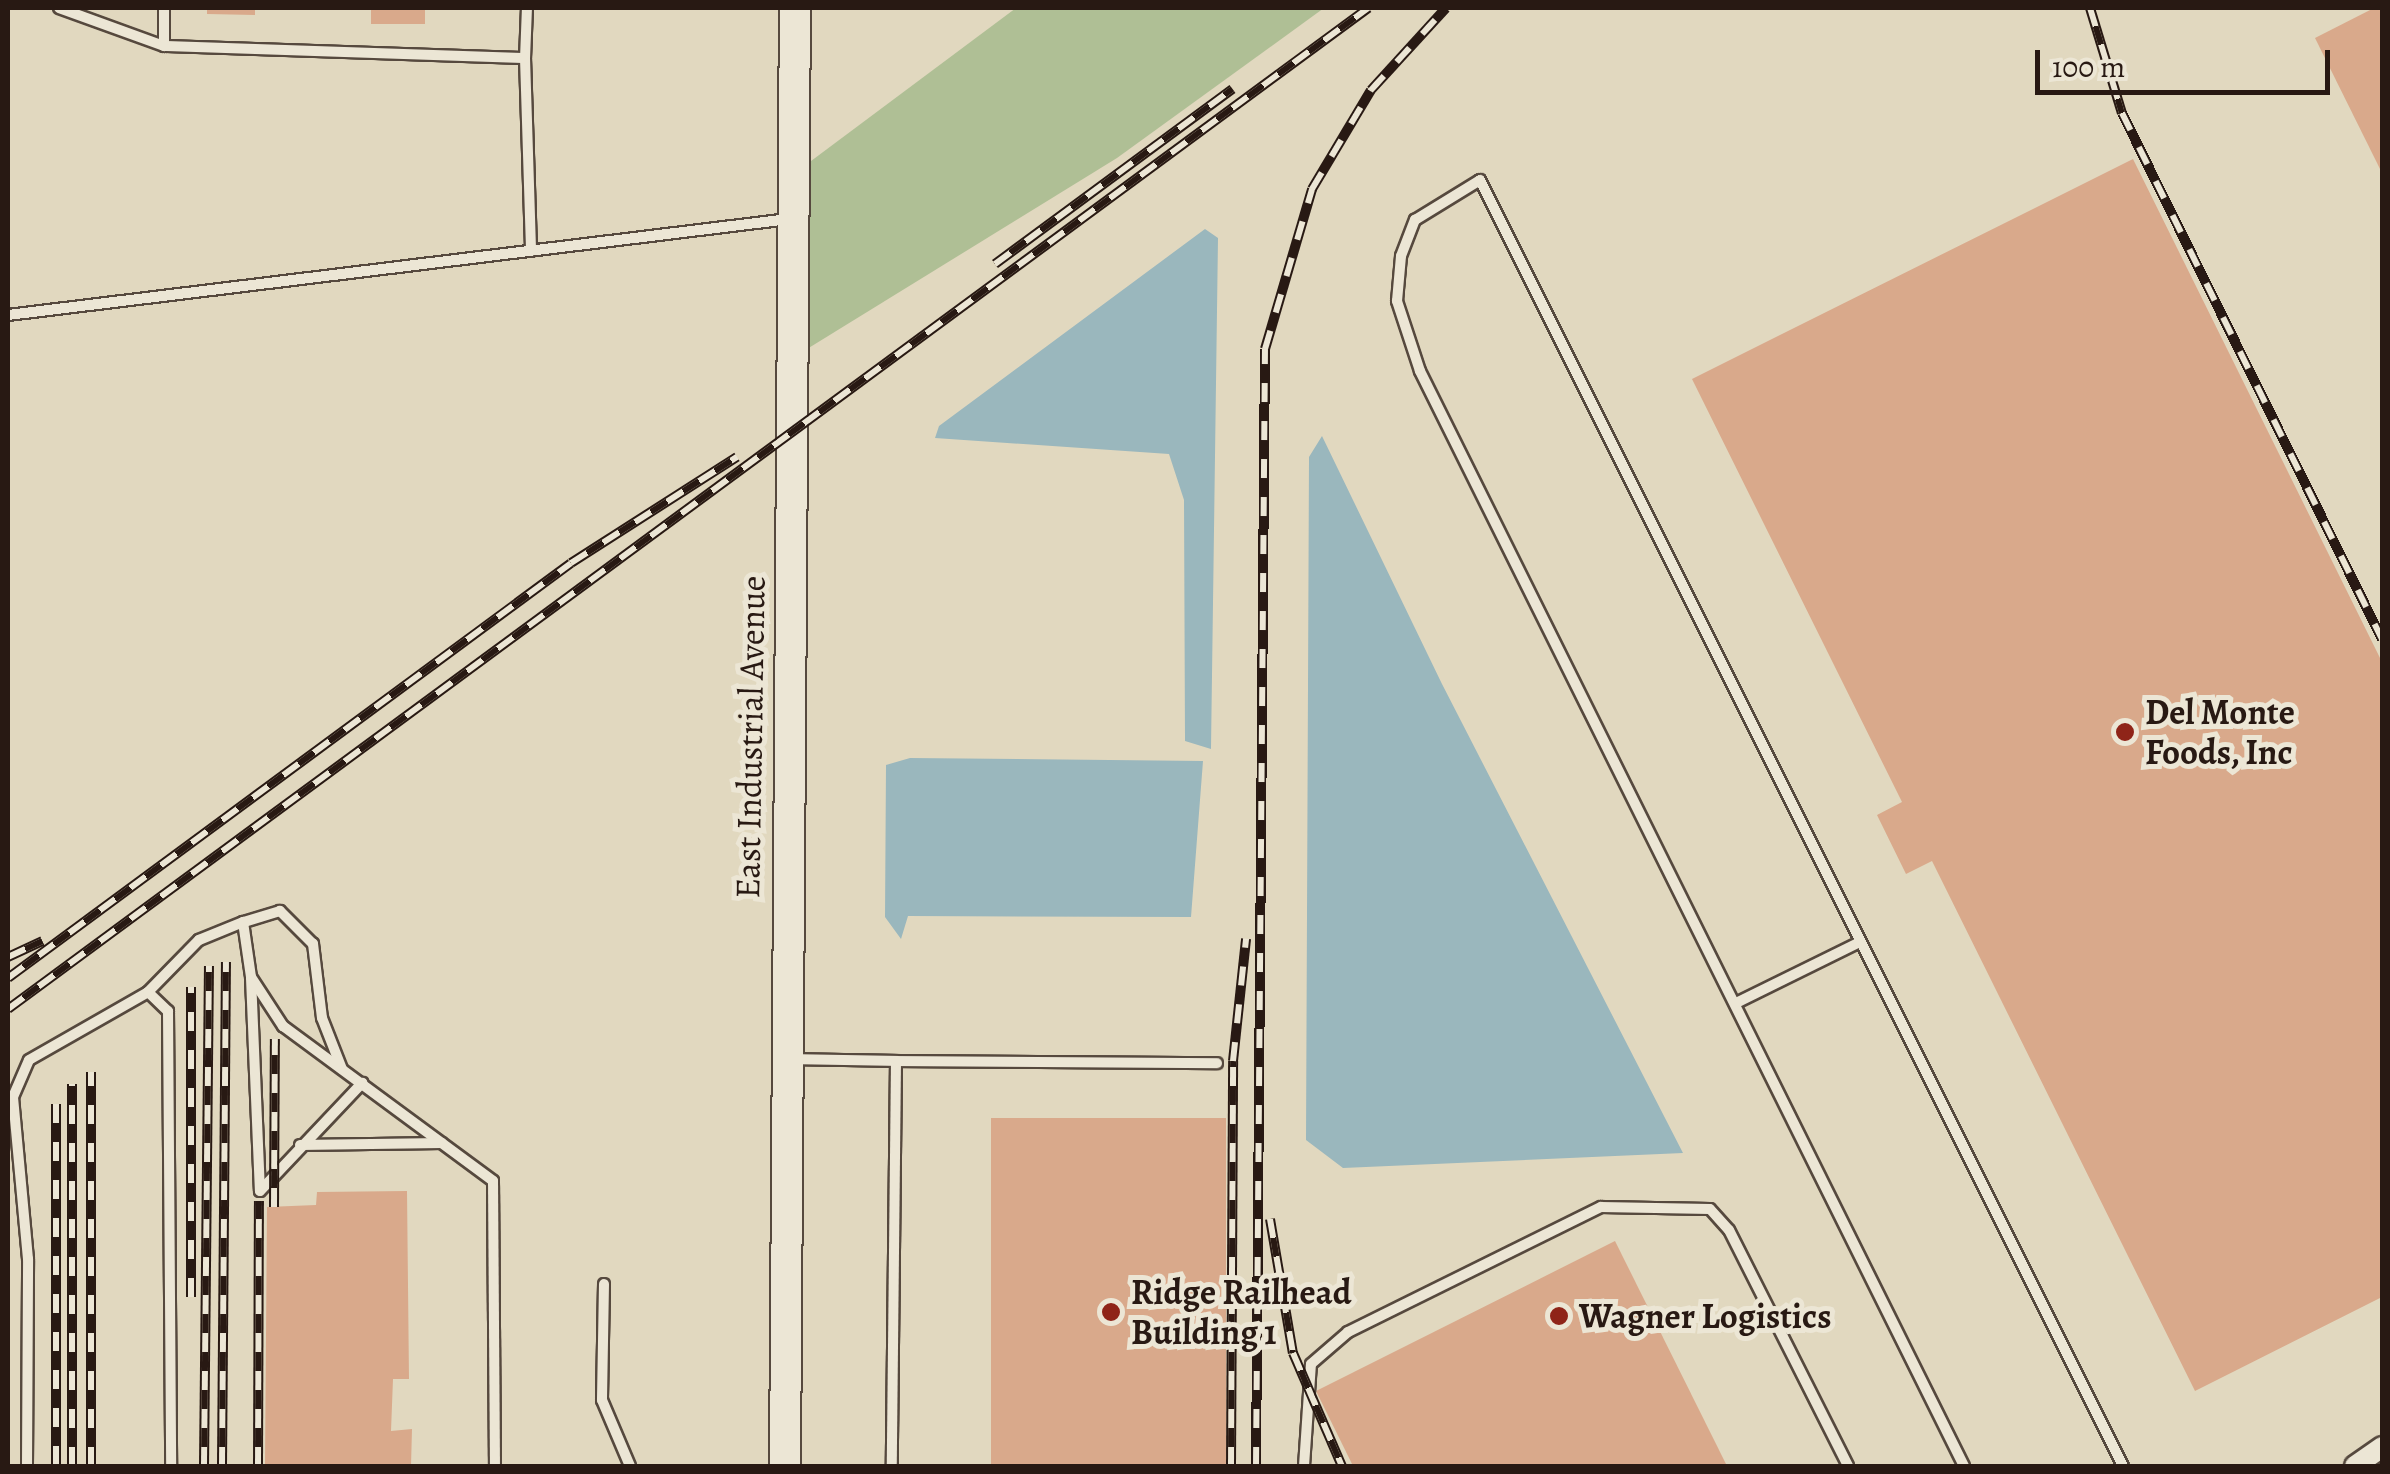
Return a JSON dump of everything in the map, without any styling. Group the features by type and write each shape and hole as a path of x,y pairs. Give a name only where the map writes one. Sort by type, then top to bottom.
{"street":[{"name":"East Industrial Avenue","path":"784,1466 795,8"},
{"path":"2355,1466 2382,1447"}],"lane":[{"path":"59,8 164,46 526,59"},
{"path":"164,8 164,46"},
{"path":"526,8 531,251"},
{"path":"1964,1466 1738,1002 1420,370 1397,302 1414,220 1480,180 2122,1466"},
{"path":"8,316 795,218"},
{"path":"27,1466 28,1258 13,1097 29,1060 148,992 199,940 280,912 313,944 322,1018 342,1069"},
{"path":"243,922 251,977 260,1190 362,1083"},
{"path":"1738,1002 1858,943"},
{"path":"251,977 283,1026 493,1182 495,1466"},
{"path":"148,992 168,1011 171,1466"},
{"path":"785,1059 1217,1063"},
{"path":"892,1466 896,1061"},
{"path":"300,1144 443,1143"},
{"path":"1304,1466 1311,1364 1348,1332 1601,1207 1710,1209 1730,1230 1848,1466"},
{"path":"604,1284 602,1400 630,1466"}],"green space":[{"path":"1016,8 1324,8 1117,158 807,349 807,164"}],"water":[{"path":"1205,229 1218,238 1211,749 1185,741 1184,500 1169,454 935,438 939,426"},
{"path":"1322,436 1442,684 1683,1153 1343,1168 1306,1140 1309,457"},
{"path":"910,758 1203,761 1191,917 908,916 901,939 885,917 886,765"}],"building":[{"path":"207,8 255,8 255,15 207,14"},
{"path":"371,8 425,8 425,24 371,24"},
{"path":"2374,8 2382,8 2382,173 2315,38"},
{"name":"Del Monte Foods, Inc","path":"2133,159 2382,662 2382,1297 2195,1391 1932,861 1906,874 1877,815 1902,802 1692,379"},
{"name":"Ridge Railhead Building 1","path":"991,1118 1226,1118 1226,1466 991,1466"},
{"path":"407,1191 409,1379 393,1379 391,1431 412,1429 411,1466 265,1466 267,1207 316,1205 317,1192"},
{"name":"Wagner Logistics","path":"1615,1241 1727,1466 1353,1466 1316,1391"}],"railway":[{"path":"8,1009 1368,8"},
{"path":"1256,1466 1265,349 1312,189 1371,90 1446,8"},
{"path":"2090,8 2122,113 2382,639"},
{"path":"995,264 1232,89"},
{"path":"8,978 571,563 737,457"},
{"path":"1231,1466 1233,1061 1246,939"},
{"path":"8,957 42,941"},
{"path":"222,1466 226,962"},
{"path":"204,1466 209,966"},
{"path":"191,987 191,1297"},
{"path":"274,1207 275,1039"},
{"path":"91,1072 91,1466"},
{"path":"72,1084 72,1466"},
{"path":"56,1104 56,1466"},
{"path":"258,1466 259,1201"},
{"path":"1270,1219 1293,1353 1342,1466"}],"place":[{"name":"Del Monte Foods, Inc","path":"2125,732"},
{"name":"Ridge Railhead Building 1","path":"1111,1312"},
{"name":"Wagner Logistics","path":"1559,1316"}]}
